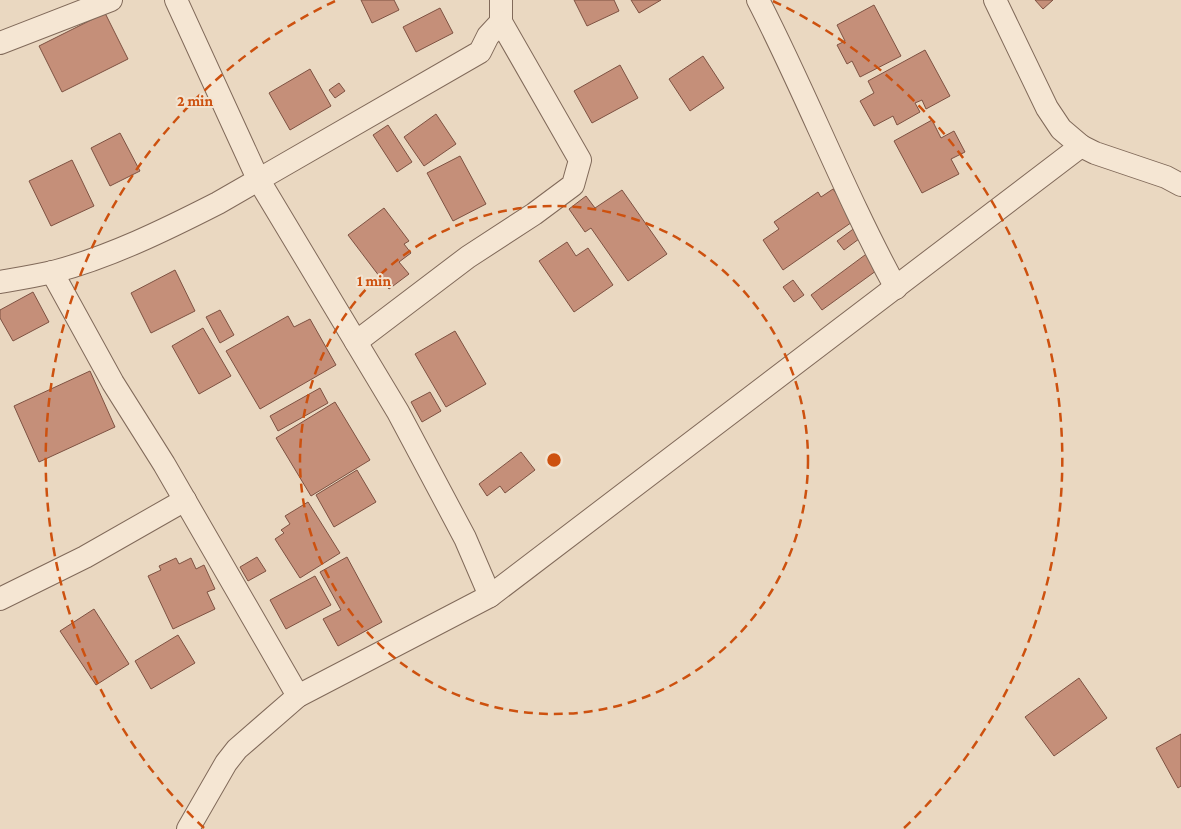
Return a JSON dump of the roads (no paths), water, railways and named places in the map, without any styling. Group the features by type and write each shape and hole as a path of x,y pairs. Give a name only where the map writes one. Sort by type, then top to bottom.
{"street":[{"path":"0,43 111,0"},
{"path":"176,0 258,179 398,412 465,538 490,596"},
{"path":"758,0 804,92 875,250 896,288"},
{"path":"995,0 1047,108 1061,129 1081,146 1095,153 1166,177 1181,185"},
{"path":"0,282 52,272 126,246 182,222 218,203 480,52 501,11"},
{"path":"356,342 468,257 534,214 573,185 580,160 501,11"},
{"path":"188,829 226,763 237,749 298,696 490,596 1081,146"},
{"path":"52,272 113,383 164,464 298,696"},
{"path":"0,599 85,557 185,500"}]}
